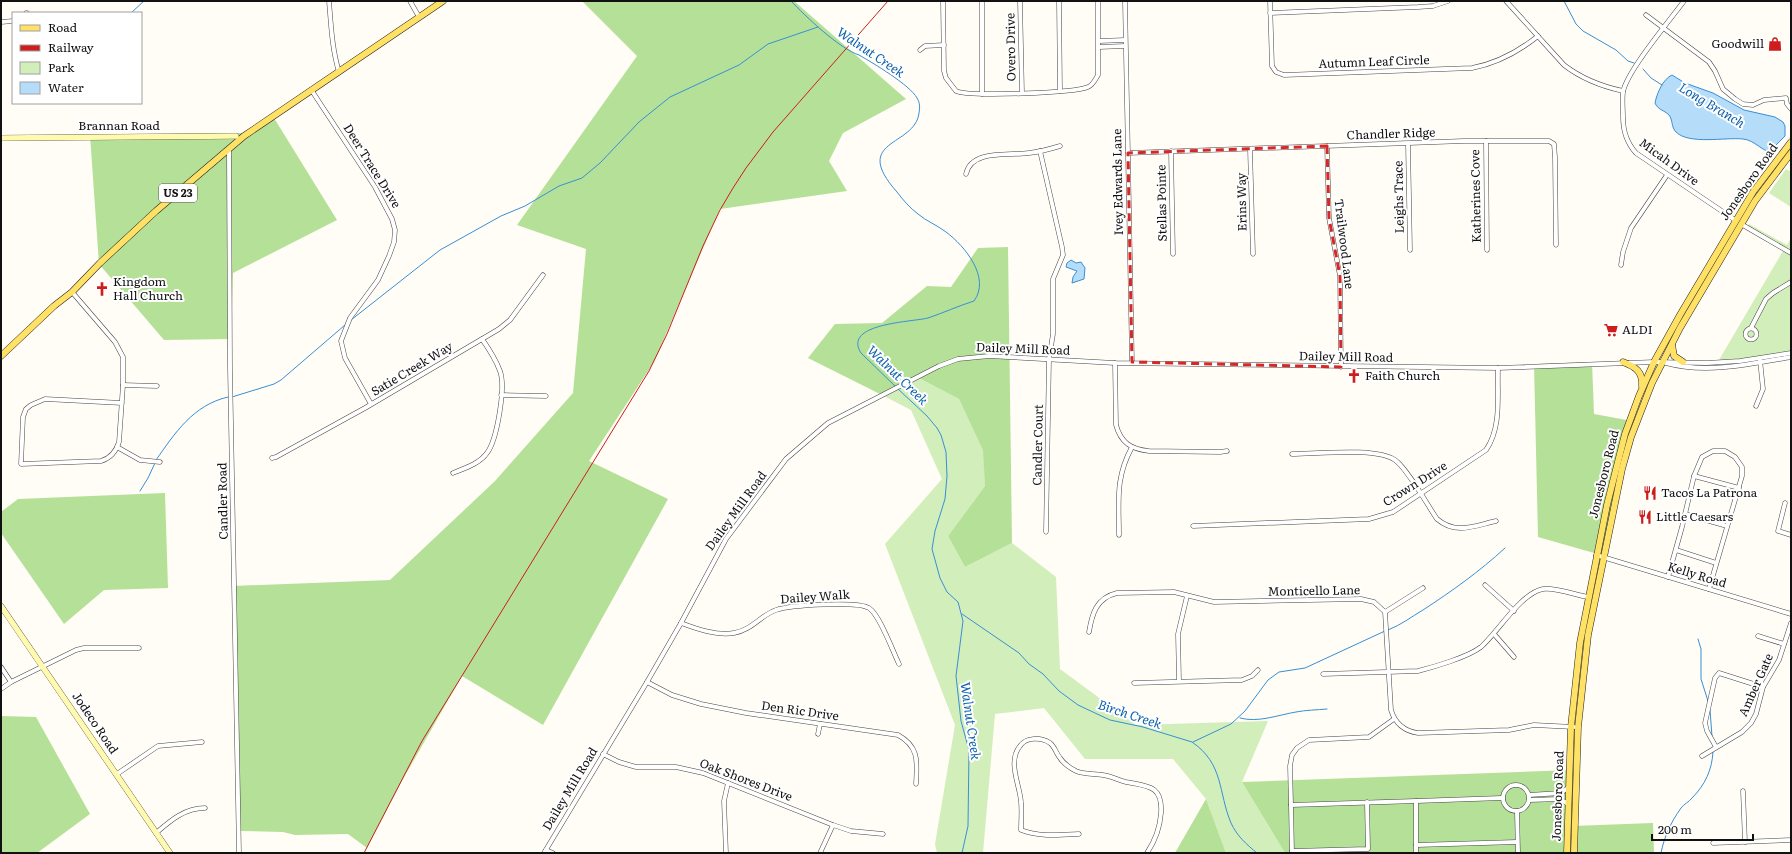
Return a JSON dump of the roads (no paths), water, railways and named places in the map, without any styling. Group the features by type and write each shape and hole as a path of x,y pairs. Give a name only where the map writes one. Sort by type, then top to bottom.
{"main road":[{"name":"US 23","path":"1,356 54,306 72,292 100,263 156,211 244,136 443,1"},
{"name":"Brannan Road","path":"1,138 236,136"},
{"name":"Jonesboro Road","path":"1567,853 1571,727 1580,643 1596,555 1619,453 1630,418 1654,362 1735,220 1774,161 1791,142"},
{"name":"Jonesboro Road","path":"1574,853 1578,727 1588,635 1622,468 1631,437 1644,401 1673,342 1741,224 1762,191 1791,153"},
{"path":"1741,224 1740,216 1742,209"},
{"path":"1734,236 1737,228 1735,220"},
{"path":"1673,342 1673,354 1683,362"},
{"path":"1623,362 1633,366 1639,371 1642,378 1642,389"},
{"name":"Jodeco Road","path":"1,606 170,853"}],"street":[{"path":"329,1 332,36 336,60 340,72"},
{"path":"410,1 419,17"},
{"path":"943,1 944,71 950,84 956,91 961,93 982,94 1078,90 1095,85 1098,75 1098,1"},
{"path":"982,1 982,94"},
{"name":"Overo Drive","path":"1020,1 1022,93"},
{"path":"1059,1 1060,91"},
{"name":"Ivey Edwards Lane","path":"1125,1 1132,362"},
{"name":"Autumn Leaf Circle","path":"1270,1 1272,66 1276,72 1284,75 1472,68 1490,64 1512,55 1538,36"},
{"path":"1270,13 1434,6 1448,1"},
{"path":"1506,1 1564,65 1575,73 1599,86 1623,91"},
{"name":"Micah Drive","path":"1684,1 1637,66 1623,91 1623,129 1628,143 1636,153 1735,220"},
{"path":"1646,15 1709,62 1723,89 1734,99 1743,104 1753,105 1764,100 1786,98 1787,104 1791,109"},
{"path":"1,22 12,21"},
{"path":"1098,41 1125,40"},
{"path":"920,50 925,46 944,45"},
{"path":"1099,47 1125,46"},
{"name":"Deer Trace Drive","path":"312,91 375,187 392,219 395,230 394,242 378,280 350,318 341,341 344,358 371,404"},
{"path":"236,136 244,136"},
{"name":"Chandler Ridge","path":"1128,153 1486,141 1535,140 1552,142 1556,157 1556,245"},
{"name":"Katherines Cove","path":"1486,141 1487,250"},
{"name":"Leighs Trace","path":"1408,144 1410,250"},
{"path":"966,174 968,166 972,162 992,155 1040,152 1060,146"},
{"name":"Trailwood Lane","path":"1327,146 1329,218 1340,276 1341,367"},
{"name":"Erins Way","path":"1250,149 1253,254"},
{"name":"Candler Road","path":"229,150 230,368 239,853"},
{"name":"Stellas Pointe","path":"1171,151 1174,254"},
{"name":"Candler Court","path":"1040,152 1063,255 1052,279 1053,334 1049,359 1046,532"},
{"path":"1621,265 1623,252 1631,228 1667,175"},
{"path":"1726,214 1729,220 1730,229"},
{"path":"1746,216 1746,223 1749,228"},
{"path":"1741,224 1791,253"},
{"name":"Satie Creek Way","path":"272,458 276,458 482,339 510,320 543,275"},
{"path":"1751,328 1753,321 1766,299 1791,282"},
{"path":"72,292 115,342 123,357 122,403 117,447 108,459 101,461 21,464 23,417 26,409 31,405 45,399 122,403"},
{"path":"453,473 470,467 486,454 492,445 501,405 501,373 496,360 482,339"},
{"path":"1662,362 1675,365 1707,367 1760,360 1791,353"},
{"name":"Dailey Mill Road","path":"545,852 647,682 681,623 711,564 726,539 786,459 828,423 939,366 958,359 989,356 1115,363 1132,362 1341,367 1498,368 1623,362 1662,362"},
{"path":"1662,362 1712,363 1791,357"},
{"path":"1756,406 1763,389 1760,360"},
{"path":"1115,363 1116,425 1122,439 1132,447 1149,450 1227,451"},
{"name":"Crown Drive","path":"1193,526 1369,519 1393,512 1478,456 1492,442 1495,432 1497,412 1498,368"},
{"path":"123,385 157,386"},
{"path":"501,395 546,396"},
{"path":"117,447 140,460 160,462"},
{"path":"1119,535 1120,475 1132,447"},
{"path":"1668,577 1694,476 1702,457 1713,451 1724,451 1735,457 1742,467 1742,476 1709,589"},
{"path":"1292,454 1363,453 1386,455 1401,465 1437,519 1450,528 1462,529 1496,521"},
{"path":"1694,476 1739,488"},
{"path":"1785,503 1778,531 1791,535"},
{"path":"1685,514 1727,526"},
{"path":"1676,550 1716,564"},
{"name":"Kelly Road","path":"1596,555 1791,614"},
{"path":"1484,585 1514,611"},
{"path":"1423,588 1385,612 1390,698 1394,719 1410,732 1418,733 1508,730 1534,725 1578,727"},
{"path":"1323,674 1418,671 1430,668 1475,651 1494,634 1532,593 1548,588 1588,597"},
{"name":"Monticello Lane","path":"1089,632 1094,610 1103,599 1116,593 1174,592 1214,602 1362,599 1374,602 1385,612"},
{"path":"1179,681 1178,634 1187,596"},
{"name":"Dailey Walk","path":"681,623 708,631 734,634 754,626 775,610 786,607 812,605 860,605 869,608 876,616 899,664"},
{"name":"Amber Gate","path":"1702,756 1742,732 1751,723 1756,714 1763,687 1779,660 1791,623"},
{"path":"1494,634 1514,657"},
{"path":"1758,636 1784,644"},
{"path":"1,689 11,682 44,667 67,654 84,648 139,648"},
{"path":"1,667 11,682"},
{"path":"1134,683 1242,680 1252,676 1258,670"},
{"path":"1716,747 1707,731 1705,723 1715,678 1719,673 1763,687"},
{"name":"Den Ric Drive","path":"647,682 672,695 701,704 746,713 890,733 906,739 916,754 916,784"},
{"path":"1367,802 1368,851 1292,852 1290,766 1292,755 1297,748 1309,740 1368,737 1394,719"},
{"path":"818,734 820,724"},
{"path":"1079,834 1047,835 1029,833 1021,830 1021,802 1015,767 1018,748 1023,742 1034,739 1045,740 1051,744 1066,766 1082,774 1104,775 1124,781 1144,784 1152,788 1158,795 1161,807 1160,819 1152,846 1147,853"},
{"path":"116,774 158,746 174,743 202,742"},
{"name":"Oak Shores Drive","path":"603,754 619,762 636,767 676,767 703,772 832,825 857,832 883,834"},
{"path":"726,853 724,801 728,782"},
{"path":"1512,784 1516,784 1524,787 1529,798 1526,806 1517,811 1512,811 1505,806 1502,798 1505,790 1512,784"},
{"path":"1529,798 1561,793 1569,787"},
{"path":"1743,791 1745,842"},
{"path":"1291,805 1502,798"},
{"path":"1529,798 1560,799 1568,804"},
{"path":"1416,801 1416,853"},
{"path":"156,833 167,823 187,811 195,808 205,808"},
{"path":"1517,811 1518,853"},
{"path":"820,853 832,825"},
{"path":"1713,843 1791,840"},
{"path":"1416,845 1517,842"},
{"path":"545,852 553,853"}],"water":[{"path":"1672,75 1685,83 1713,93 1744,110 1775,117 1783,122 1785,126 1785,136 1773,148 1775,151 1774,153 1766,151 1751,141 1743,139 1708,140 1682,136 1674,130 1669,115 1655,103 1661,87"},
{"path":"1071,260 1076,263 1081,262 1085,268 1084,279 1072,283 1073,277 1077,271 1066,267 1067,263"}],"waterway":[{"path":"132,12 144,1"},
{"name":"Walnut Creek","path":"791,1 814,23 842,46 891,75 907,87 917,98 920,109 915,124 889,145 882,153 880,162 884,175 912,209 924,219 946,232 961,245 974,263 978,273 978,292 974,301 928,318 882,326 861,335 858,343 861,353 896,387"},
{"name":"Long Branch","path":"1564,1 1576,24 1583,31 1616,50 1628,61 1634,63"},
{"path":"351,320 440,250 501,216 525,206 559,186 582,178 600,163 639,122 670,97 739,65 768,44 818,27"},
{"name":"Long Branch","path":"1643,69 1651,78 1662,85"},
{"path":"232,397 274,384 281,380 345,325"},
{"name":"Walnut Creek","path":"898,389 927,416 937,428 941,435 946,452 947,476 945,499 935,531 932,549 940,578 947,592 958,602 963,621 956,676 961,721 969,750 968,826 962,853"},
{"path":"156,460 178,430 195,413 205,406 228,397"},
{"path":"140,491 155,463"},
{"path":"1388,630 1406,621 1455,588 1505,548"},
{"name":"Birch Creek","path":"962,614 1019,653 1029,664 1043,674 1059,691 1078,705 1110,720 1143,727 1192,742 1210,760 1215,769 1233,828 1242,840 1257,853"},
{"path":"1193,742 1231,724 1245,711 1268,680 1279,672 1305,668 1385,631"},
{"path":"1698,639 1701,649 1701,679 1708,701"},
{"path":"1240,718 1254,720 1300,711 1327,709"},
{"path":"1710,710 1712,736"},
{"path":"1661,853 1666,835 1674,819 1682,807 1697,793 1707,777 1713,752"}],"railway":[{"path":"364,853 422,741 649,371 667,334 703,246 720,210 733,188 773,132 888,1"}],"place":[{"name":"Goodwill","path":"1775,44"},
{"name":"Kingdom Hall Church","path":"102,289"},
{"name":"ALDI","path":"1611,330"},
{"name":"Faith Church","path":"1354,376"},
{"name":"Tacos La Patrona","path":"1650,493"},
{"name":"Little Caesars","path":"1645,517"}]}
